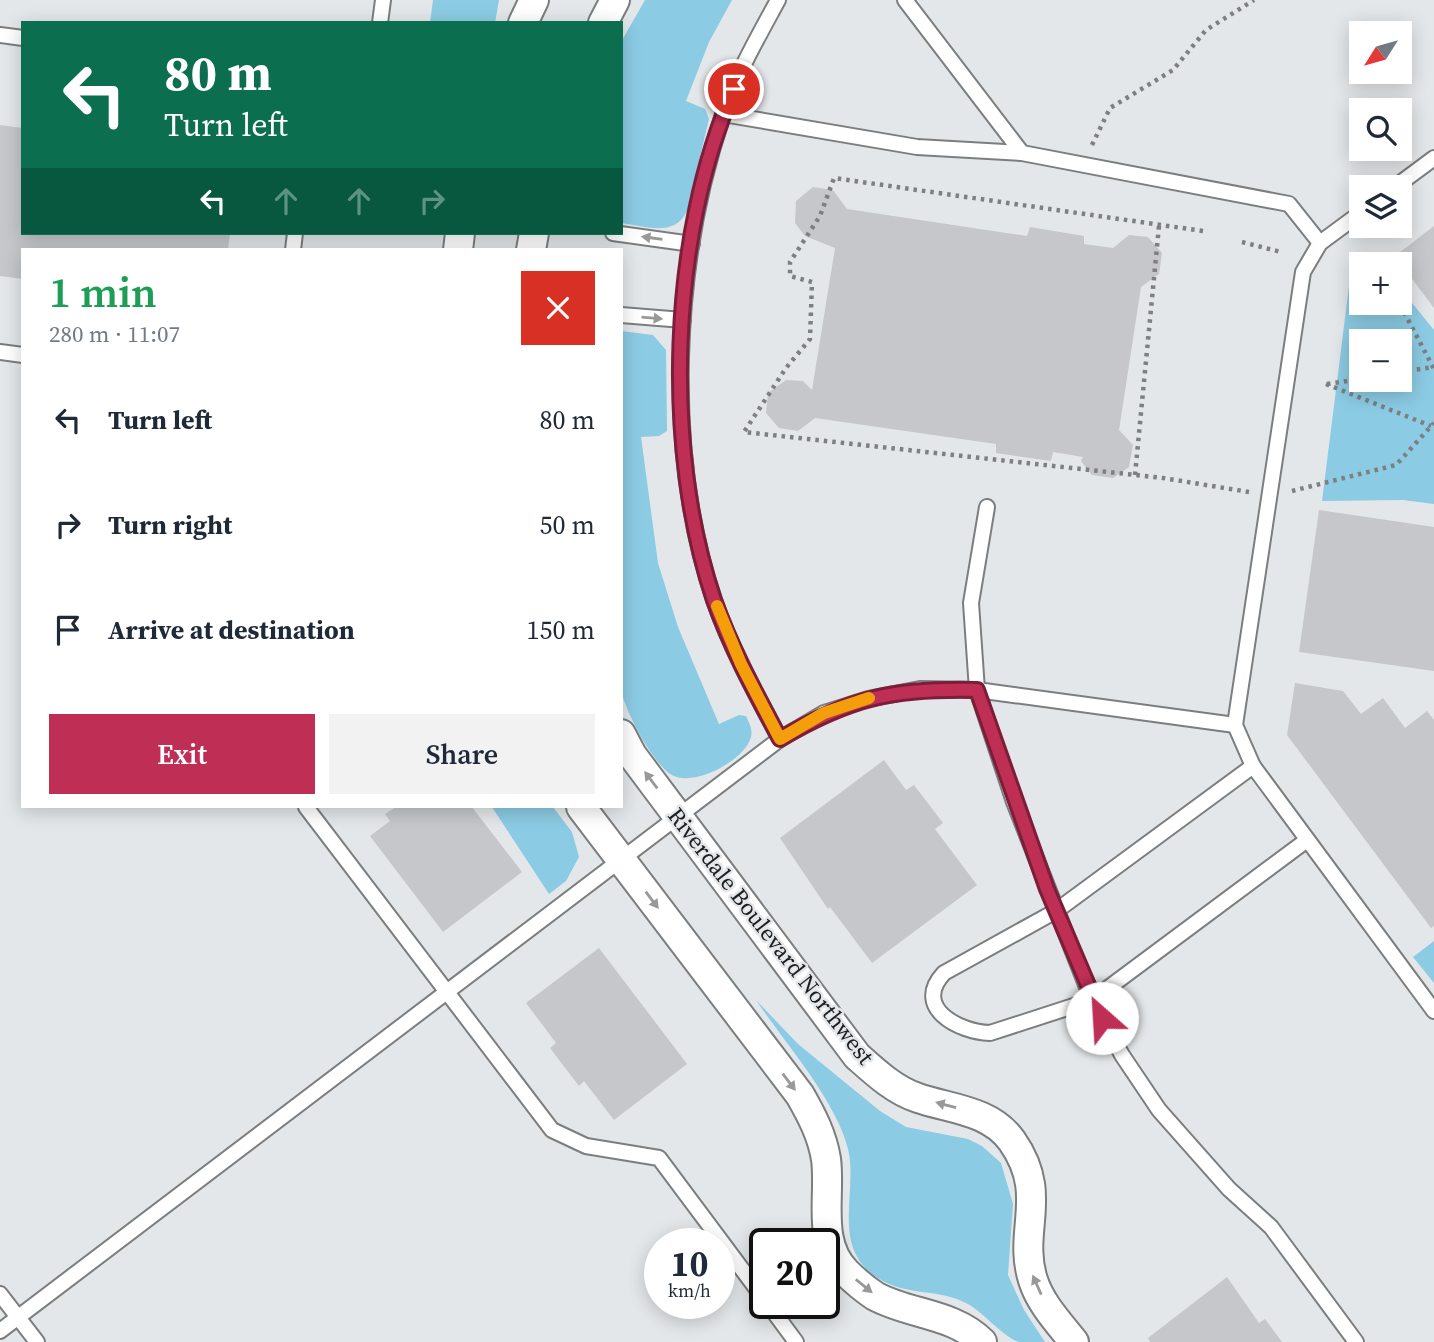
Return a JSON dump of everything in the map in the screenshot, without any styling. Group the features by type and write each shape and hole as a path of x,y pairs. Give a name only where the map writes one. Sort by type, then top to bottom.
{"street":[{"path":"524,21 534,0"},
{"path":"604,21 615,0"},
{"name":"Riverdale Boulevard Northwest","path":"623,738 632,755 857,1056 883,1080 916,1098 985,1118 1012,1140 1031,1179 1032,1217 1028,1248 1033,1280 1051,1312 1074,1342"},
{"path":"582,808 800,1095 819,1129 826,1160 829,1239 844,1270 876,1296 948,1320 971,1332 982,1342"}],"lane":[{"path":"380,21 383,0"},
{"path":"778,0 755,41 723,114 698,204 683,320 683,429 690,498 714,600 741,664 780,739"},
{"path":"905,0 1022,153"},
{"path":"0,35 21,38"},
{"path":"723,114 917,147 1022,153 1289,204 1320,243"},
{"path":"1411,175 1434,158"},
{"path":"1349,222 1320,243 1303,272 1235,725 1253,766 1434,1011"},
{"path":"623,234 692,244"},
{"path":"623,315 683,320"},
{"path":"0,352 21,355"},
{"path":"987,507 971,603 977,690 1014,802 1092,1000 1122,1055 1159,1110 1229,1189 1270,1227 1356,1342"},
{"path":"0,1331 780,739 824,713 869,699 920,689 977,690 1235,725"},
{"path":"1253,766 1056,911 944,973 933,984 932,996 953,1026 973,1032 990,1033 1092,1000 1307,840"},
{"path":"307,808 552,1130 586,1146 659,1158 749,1279"},
{"path":"0,1294 37,1342"},
{"path":"779,1319 796,1342"}],"path":[{"path":"1083,165 1110,108 1173,70 1206,30 1254,0"},
{"path":"1203,231 834,178 820,216 790,262 790,276 812,282 810,339 786,368 744,432 1135,475 1270,495 1396,465 1432,425 1326,384 1349,381"},
{"path":"1135,475 1159,226"},
{"path":"1242,242 1281,252"},
{"path":"1406,315 1434,368 1412,371"}],"shaded area":[{"path":"433,0 499,0 495,21 430,21"},
{"path":"645,0 732,0 709,42 686,101 705,109 709,119 687,211 675,225 649,228 623,223 623,38"},
{"path":"1349,286 1349,315 1412,315 1412,303 1434,330 1434,504 1403,500 1322,501"},
{"path":"623,331 653,335 666,350 667,431 659,436 641,437 658,563 678,627 719,724 739,715 746,716 751,737 739,755 717,770 692,778 680,778 670,774 655,758 634,724 624,701"},
{"path":"493,808 554,808 572,832 579,857 566,881 549,894"},
{"path":"1434,941 1434,983 1413,957"},
{"path":"756,1000 798,1044 880,1111 906,1127 968,1139 982,1146 1001,1163 1013,1204 1008,1275 1024,1310 1045,1342 1019,1342 1006,1335 968,1304 896,1286 872,1274 860,1261 849,1231 850,1165 842,1130 821,1091"}],"building":[{"path":"0,125 21,128 21,235 230,235 228,248 21,248 21,279 0,276"},
{"path":"813,187 833,190 847,209 1027,236 1030,227 1084,236 1084,244 1113,248 1129,235 1148,237 1162,253 1159,274 1141,287 1119,430 1133,445 1129,467 1113,478 1092,475 1081,461 1083,457 1053,452 1051,461 996,453 996,444 815,418 798,431 779,428 766,413 768,393 786,380 803,381 812,390 835,248 805,236 795,223 796,201"},
{"path":"1434,226 1434,308 1412,279 1412,252 1400,252"},
{"path":"1319,510 1434,527 1434,671 1299,652"},
{"path":"1295,683 1343,691 1361,714 1383,698 1405,728 1427,711 1434,720 1434,926 1431,928 1287,735"},
{"path":"884,760 906,790 914,785 943,823 935,829 977,885 872,963 830,907 828,909 780,838"},
{"path":"394,808 473,808 522,872 443,932 370,836 390,821 385,814"},
{"path":"599,948 687,1064 614,1120 584,1081 579,1086 550,1048 556,1043 526,1003"},
{"path":"1227,1277 1259,1323 1265,1319 1282,1342 1150,1342 1148,1338"}],"slow traffic":[{"path":"717,606 741,664 780,739 824,713 869,698"}],"route":[{"path":"734,89 723,114 698,204 683,320 683,429 690,498 714,600 741,664 780,739 824,713 869,699 920,689 977,690 1014,802 1047,889 1092,1000 1102,1018"}]}
